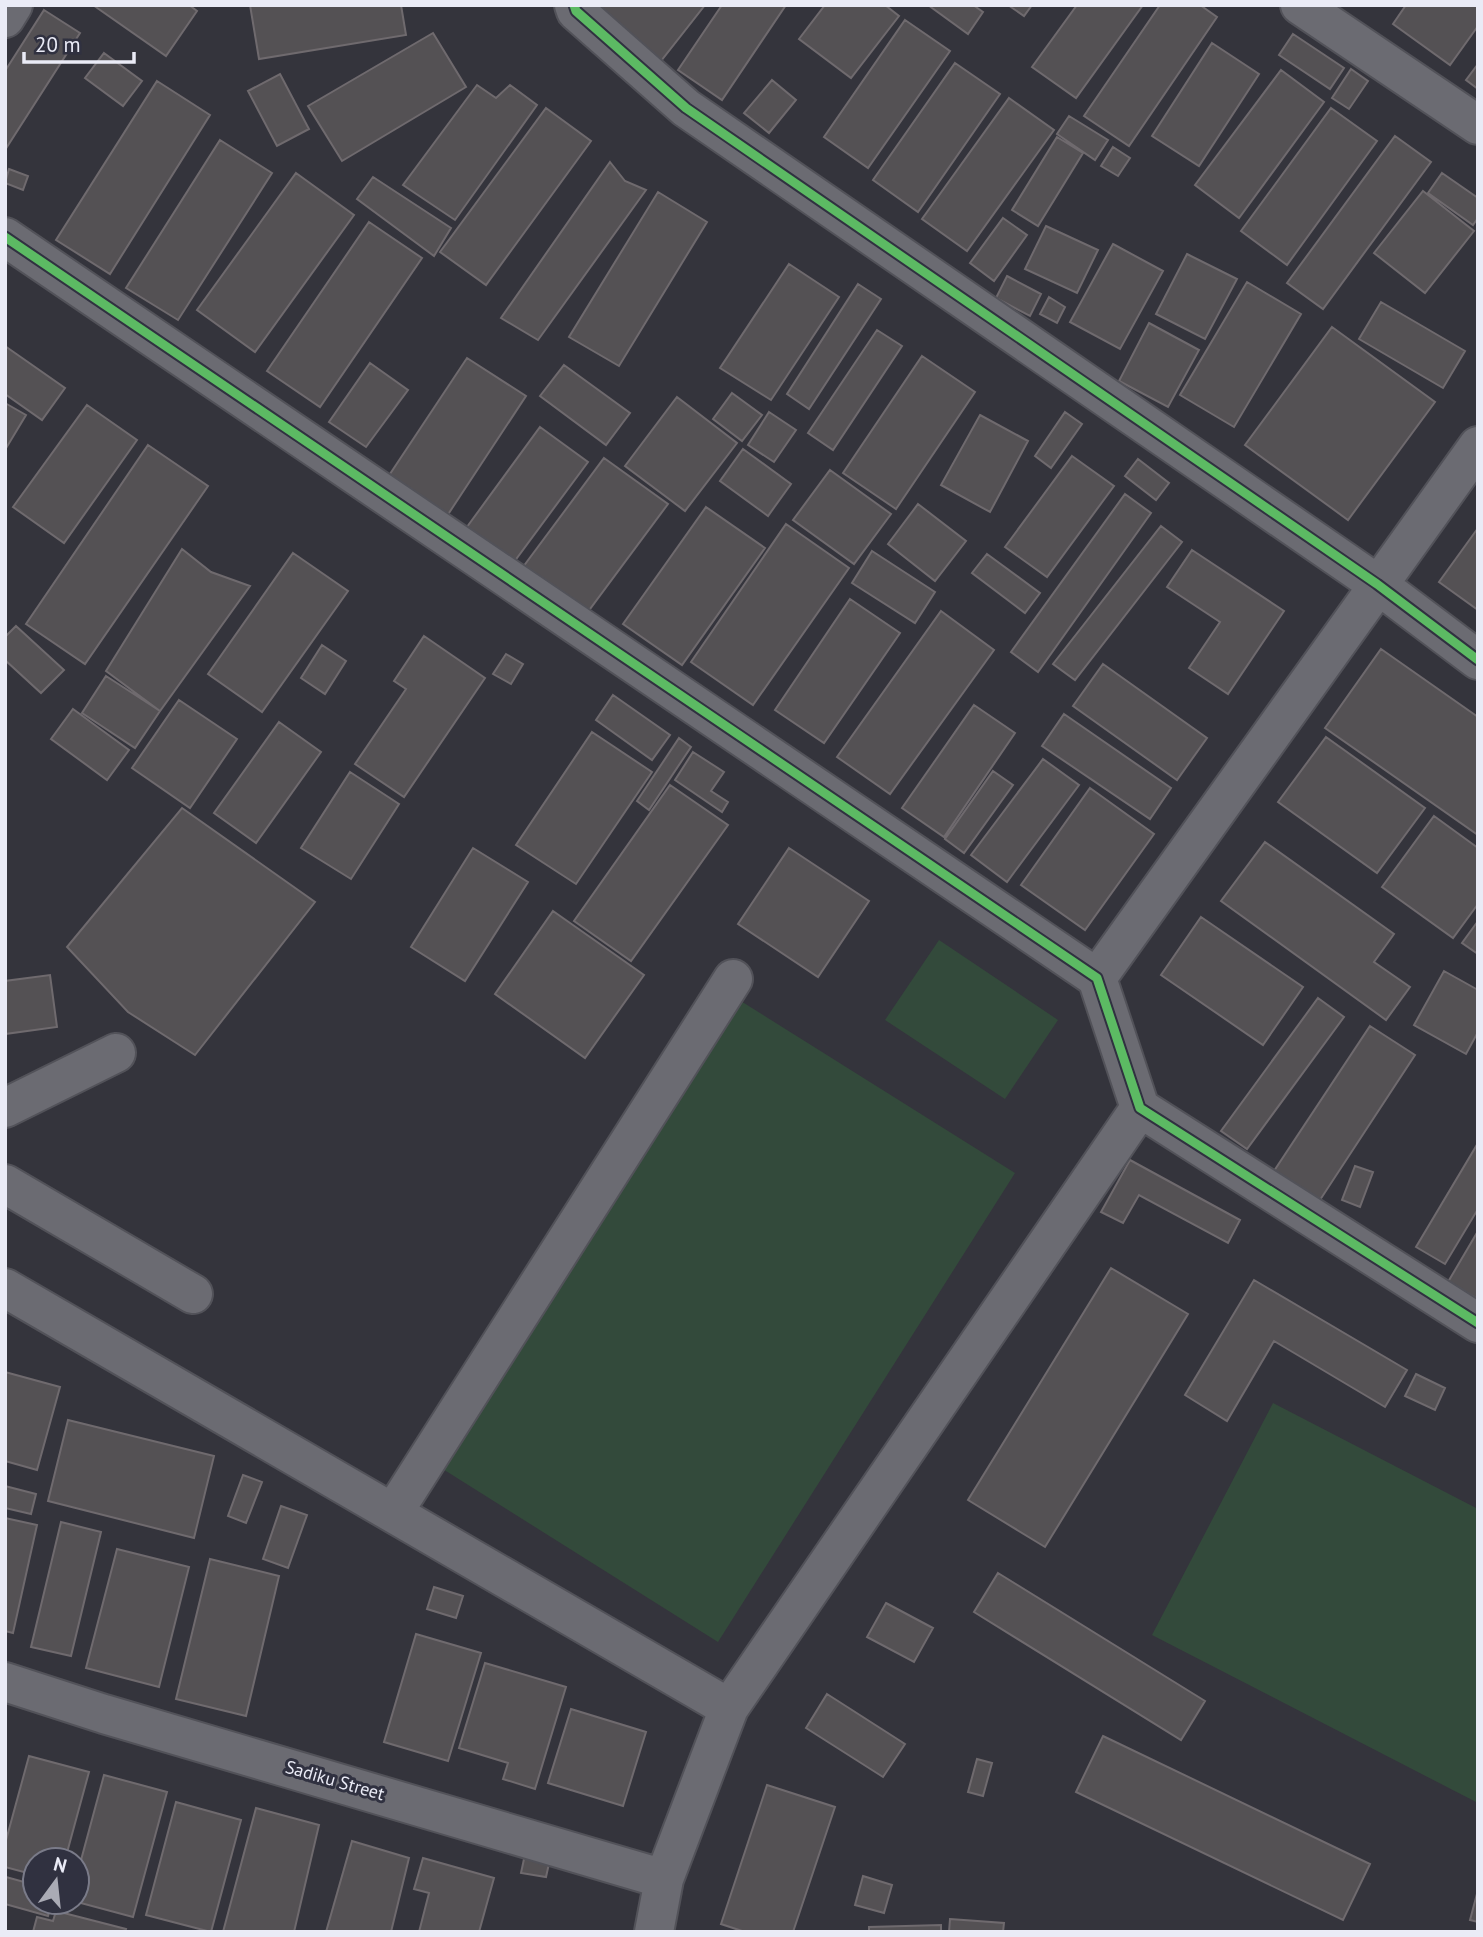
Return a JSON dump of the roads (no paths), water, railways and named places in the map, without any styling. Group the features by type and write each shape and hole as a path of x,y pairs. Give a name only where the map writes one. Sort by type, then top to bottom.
{"street":[{"path":"5,18 13,5"},
{"path":"574,5 576,11 615,47 686,108 1377,583 1478,660"},
{"path":"1300,5 1478,125"},
{"path":"5,237 1097,978 1140,1108 1478,1322"},
{"path":"1097,978 1377,583 1478,446"},
{"path":"393,1513 733,979"},
{"path":"5,1108 117,1053"},
{"path":"654,1932 664,1879 729,1708 1140,1108"},
{"path":"5,1184 193,1294"},
{"path":"5,1288 729,1708"},
{"name":"Sadiku Street","path":"5,1682 104,1714 664,1879"}]}
